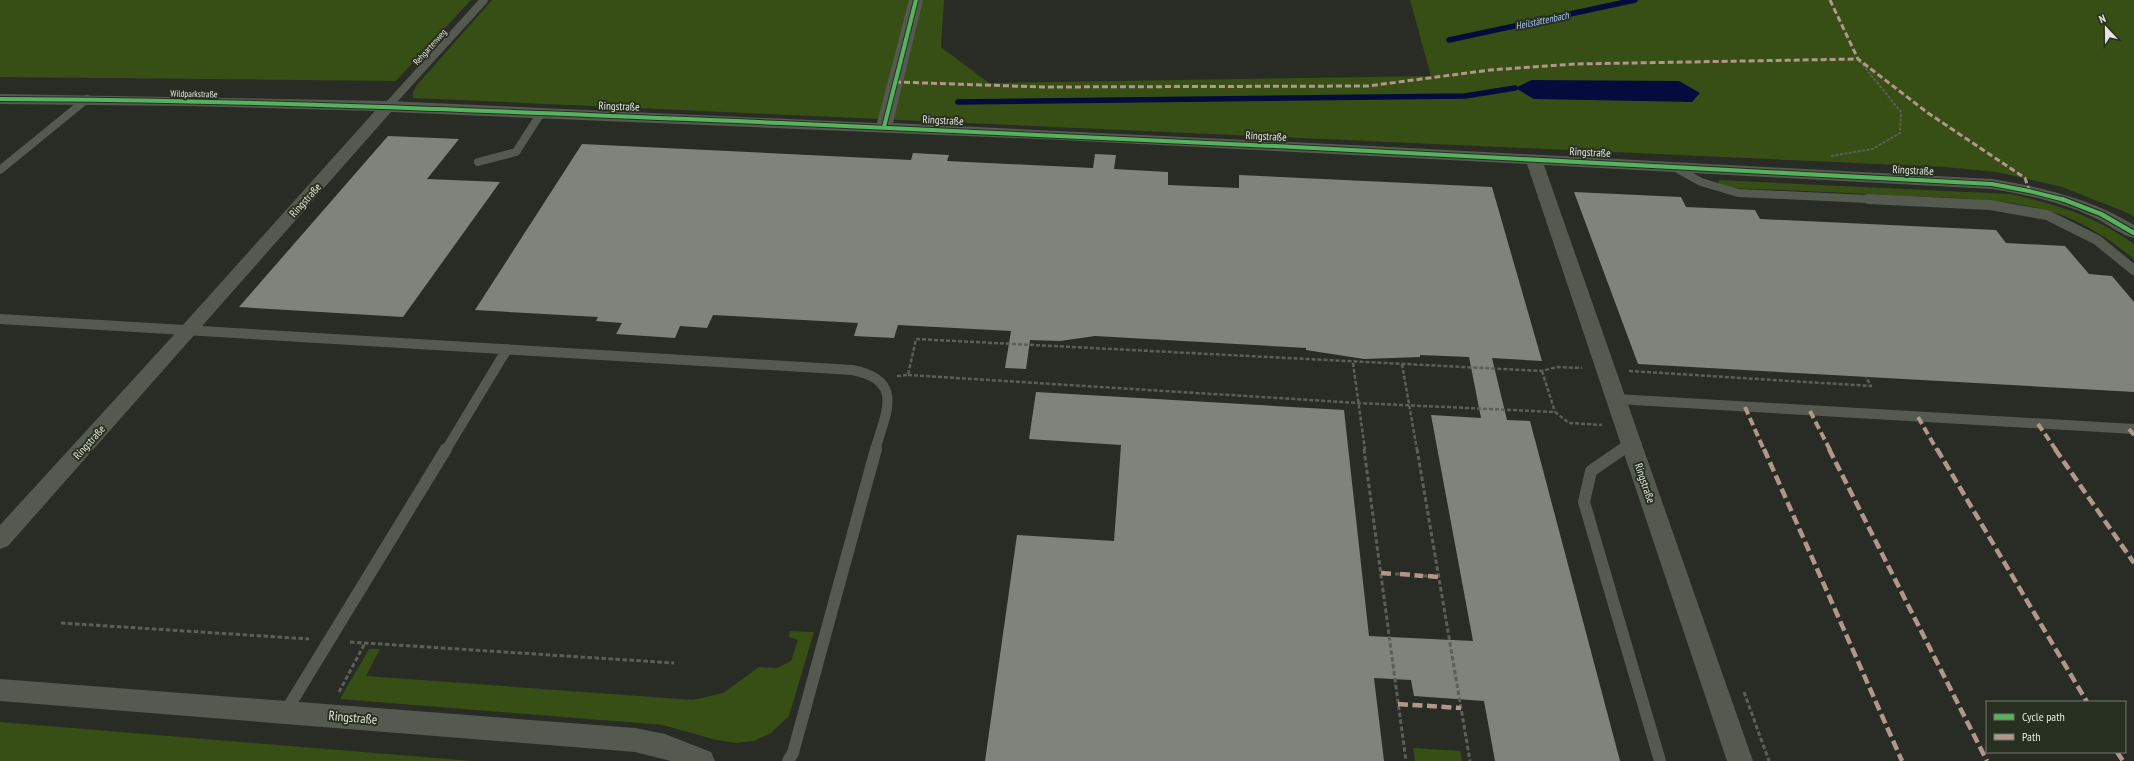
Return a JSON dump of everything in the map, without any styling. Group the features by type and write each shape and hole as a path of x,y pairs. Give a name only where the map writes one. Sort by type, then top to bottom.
{"street":[{"path":"884,127 916,0"},
{"name":"Wildparkstraße","path":"0,99 87,99 388,106"},
{"name":"Ringstraße","path":"0,540 189,331 388,106 884,127 1992,184 2029,190 2063,200 2096,212 2134,233"},
{"name":"Ringstraße","path":"1534,160 1740,761"},
{"name":"Ringstraße","path":"0,690 286,711 635,740 665,746 702,761"}],"lane":[{"name":"Rehgartenweg","path":"388,106 484,0"},
{"path":"0,170 87,99"},
{"path":"478,162 516,152 541,113"},
{"path":"1674,167 1700,182 1738,194 1990,205 2047,215 2097,240 2134,270"},
{"path":"0,319 852,370 869,373 881,379 888,391 888,403 793,753 788,761"},
{"path":"286,711 506,349"},
{"path":"1616,399 2134,429"},
{"path":"1628,435 1591,471 1584,502 1660,761"}],"path":[{"path":"1827,157 1873,149 1900,133 1901,112 1858,59"},
{"path":"908,375 916,339 1353,363 1406,761"},
{"path":"1402,364 1470,761"},
{"path":"1542,371 1555,412 1569,423 1628,435"},
{"path":"881,379 908,375 1358,403 1555,412"},
{"path":"1395,574 1400,574"},
{"path":"1423,576 1428,576"},
{"path":"61,623 674,663"},
{"path":"326,715 366,643"}],"green space":[{"path":"0,0 471,0 396,81 0,77"},
{"path":"492,0 944,0 941,47 989,83 1431,76 1410,0 2134,0 2134,217 2128,213 2062,187 1997,172 1945,167 413,98 413,92 417,85"},
{"path":"1718,180 2010,194 2044,202 2089,218 2134,244 2134,259 2107,239 2067,217 2020,204 1963,198 1729,188 1720,186"},
{"path":"790,631 814,632 789,716 771,733 754,741 737,743 716,740 663,725 340,699 369,649 380,649 366,676 693,700 723,693 759,667 777,668 791,661 798,640 789,637"},
{"path":"0,722 472,761 0,761"},
{"path":"1413,748 1460,751 1462,761 1415,761"}],"shaded area":[{"path":"1532,80 1679,81 1700,93 1692,102 1534,99 1515,88"}],"building":[{"path":"388,136 459,139 427,179 500,182 403,317 239,307"},
{"path":"582,144 911,160 913,153 949,155 947,161 1093,168 1095,154 1116,155 1114,169 1168,172 1168,185 1239,188 1239,175 1492,187 1542,361 1492,358 1507,420 1530,421 1620,761 1495,761 1484,701 1414,696 1411,680 1374,678 1384,761 985,761 1017,535 1114,541 1121,445 1029,439 1036,392 1344,410 1369,636 1473,641 1431,415 1481,418 1469,357 1420,355 1420,357 1364,359 1306,350 1306,348 1095,336 1060,341 1030,340 1026,369 1005,368 1011,331 898,325 894,338 854,336 858,323 713,315 707,328 680,326 675,338 616,334 622,323 596,321 598,317 475,310"},
{"path":"1574,192 1681,197 1686,207 1755,210 1760,219 1996,230 2006,243 2065,246 2089,274 2112,276 2134,302 2134,392 1638,364"}],"waterway":[{"name":"Heilstättenbach","path":"1449,40 1635,0"},
{"path":"958,102 1465,96 1515,88"}],"marked path":[{"path":"1830,0 1858,59 1928,113 2025,178 2029,190"},
{"path":"895,82 1043,87 1223,85 1368,86 1490,70 1575,64 1858,59"},
{"path":"1745,407 1902,761"},
{"path":"1810,411 1987,761"},
{"path":"1918,417 2086,701"},
{"path":"2038,424 2134,563"},
{"path":"2129,429 2134,435"},
{"path":"1381,573 1395,574"},
{"path":"1400,574 1423,576"},
{"path":"1428,576 1439,577"},
{"path":"1398,704 1461,708"},
{"path":"2118,753 2123,761"}],"cycle path":[{"path":"884,127 916,0"},
{"path":"0,99 188,101 376,106 1216,143 1992,184 2066,200 2101,214 2134,233"}]}
